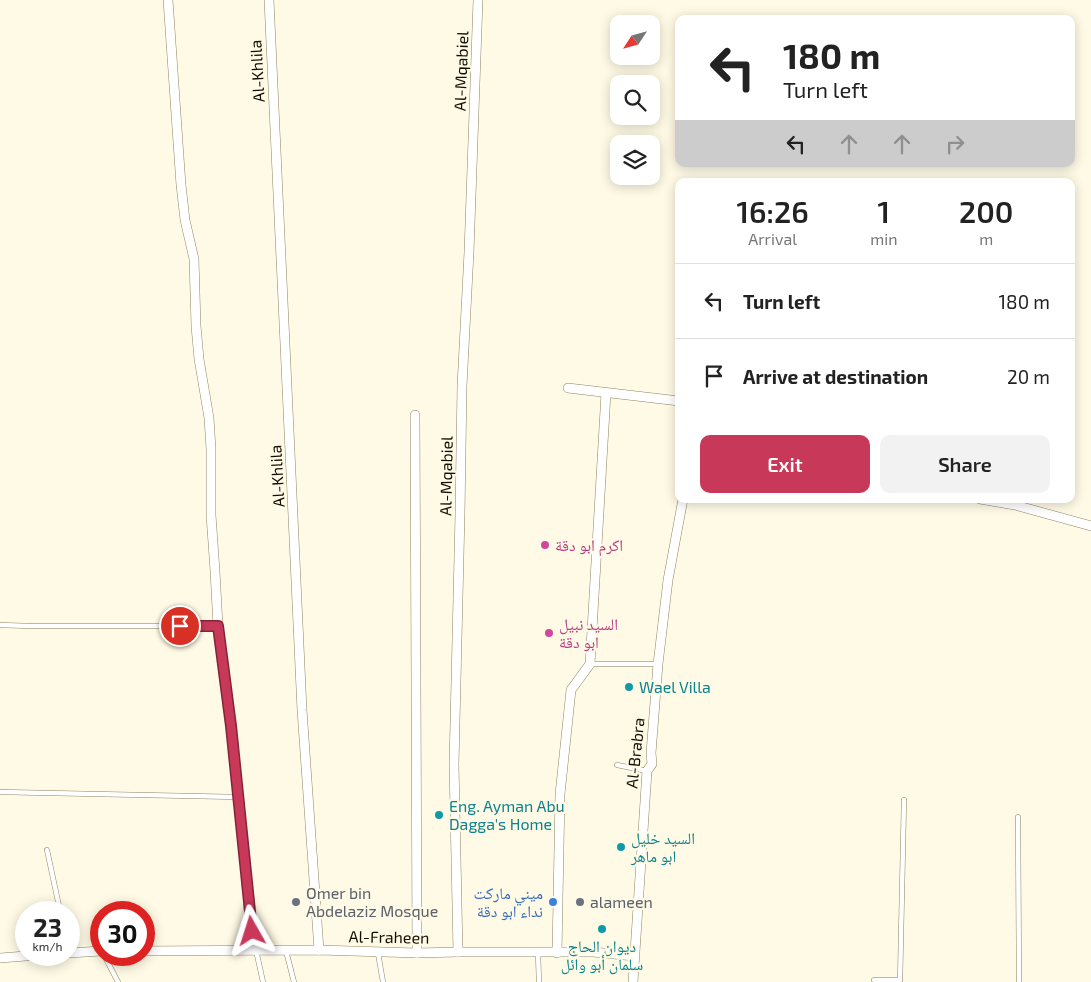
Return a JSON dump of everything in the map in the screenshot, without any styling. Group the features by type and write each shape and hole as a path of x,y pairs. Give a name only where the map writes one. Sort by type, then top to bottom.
{"street":[{"path":"168,0 181,185 185,220 194,259 198,359 210,418 211,515 218,626 231,726 255,950"},
{"name":"Al-Khlila","path":"269,0 302,710 318,950"},
{"name":"Al-Mqabiel","path":"458,952 454,764 462,386 478,0"},
{"path":"568,388 675,401"},
{"path":"557,953 560,794 571,690 590,664 606,393"},
{"path":"415,415 417,953"},
{"name":"Al-Brabra","path":"633,982 647,771 652,764 651,753 658,664 668,580 682,503"},
{"path":"1003,503 1091,526"},
{"name":"Al-Fraheen","path":"155,951 318,950 378,953 594,952 634,956"},
{"path":"0,958 15,957"}],"lane":[{"path":"0,625 218,626"},
{"path":"590,664 658,664"},
{"path":"617,765 647,771"},
{"path":"0,792 238,797"},
{"path":"874,980 900,981 904,800"},
{"path":"1018,817 1019,982"},
{"path":"47,850 58,901"},
{"path":"255,950 263,982"},
{"path":"286,951 294,982"},
{"path":"378,953 383,982"},
{"path":"538,953 540,982"},
{"path":"110,966 118,982"}],"place":[{"name":"اكرم ابو دقة","path":"545,545"},
{"name":"السيد نبيل ابو دقة","path":"549,633"},
{"name":"Wael Villa","path":"629,687"},
{"name":"Eng. Ayman Abu Dagga's Home","path":"439,815"},
{"name":"السيد خليل ابو ماهر","path":"621,847"},
{"name":"Omer bin Abdelaziz Mosque","path":"296,902"},
{"name":"ميني ماركت نداء ابو دقة","path":"553,902"},
{"name":"alameen","path":"580,902"},
{"name":"ديوان الحاج سلمان أبو وائل","path":"602,929"}],"route":[{"path":"180,626 218,626 231,726 252,931"}]}
